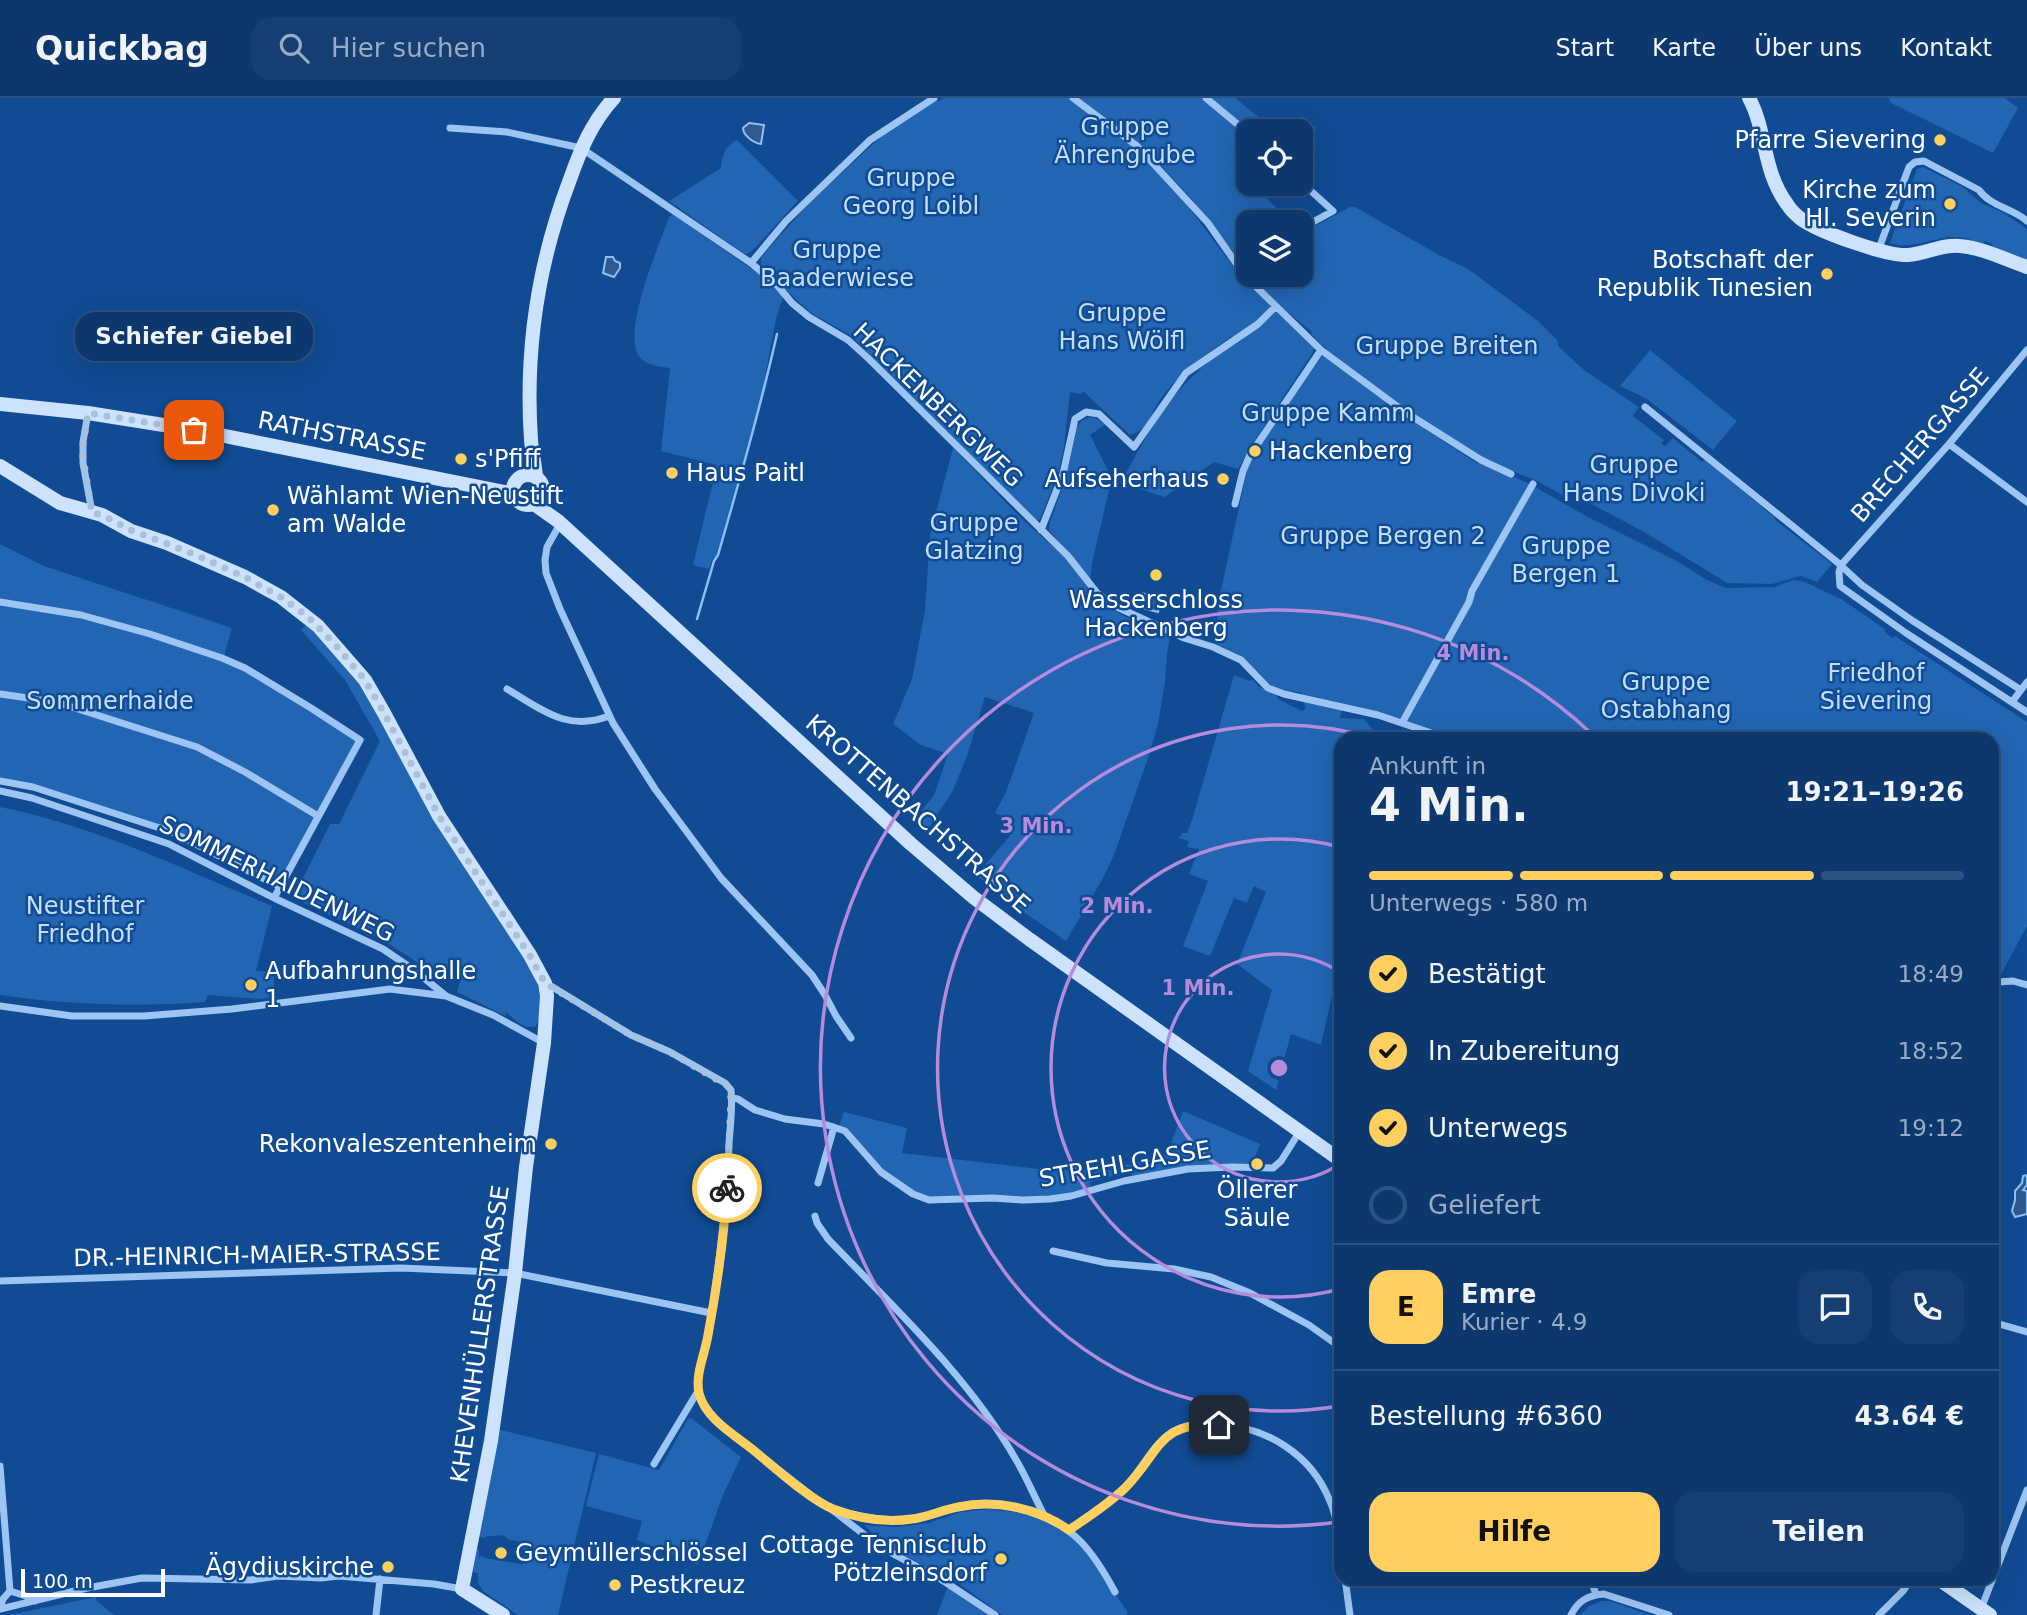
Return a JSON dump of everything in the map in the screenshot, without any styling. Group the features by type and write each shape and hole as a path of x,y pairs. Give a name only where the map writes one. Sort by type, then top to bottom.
{"main road":[{"path":"538,500 543,485 522,483 531,442 533,332 539,289 557,213 581,148 594,122 614,98"},
{"path":"1749,98 1775,184 1787,205 1802,220 1878,251 1909,255 1960,246 2027,267"},
{"name":"RATHSTRASSE","path":"0,404 88,413 194,430 496,492 522,483 522,503 538,500"},
{"path":"0,466 60,503 102,515 131,530 245,577 281,597 318,626 365,680 439,816 545,983"},
{"name":"KROTTENBACHSTRASSE","path":"538,500 911,844 973,897 1334,1156"},
{"name":"KHEVENHÜLLERSTRASSE","path":"462,1589 491,1441 544,1043 547,996 545,983"},
{"path":"1948,1586 1985,1612"},
{"path":"462,1589 503,1615"}],"street":[{"path":"751,263 786,221 870,140 934,98"},
{"path":"1073,98 1137,146 1208,223 1236,264"},
{"path":"1206,98 1236,123"},
{"name":"HACKENBERGWEG","path":"450,128 507,132 581,148 751,263 809,317 848,340 869,359 1068,556 1097,593 1128,613 1241,660 1268,688 1378,715 1423,732"},
{"path":"1878,251 1909,167 1915,162 1924,161 1979,190 1984,197 2019,214 2027,221"},
{"path":"1313,192 1334,211 1313,222"},
{"path":"1257,287 1321,350 1405,412 1481,460 1511,474"},
{"path":"1041,530 1063,474 1075,419 1086,412 1099,414 1134,447 1186,373 1258,324 1275,306"},
{"path":"1235,504 1250,455 1321,350"},
{"name":"BRECHERGASSE","path":"1841,565 1949,444 2027,350"},
{"path":"1645,407 1841,565 1862,585 2021,690"},
{"path":"88,413 82,451 92,513"},
{"path":"1949,444 2027,502"},
{"path":"1402,723 1533,484"},
{"path":"559,522 547,547 546,573 609,716 655,789 720,878 812,975 851,1038"},
{"path":"1841,565 1840,586 2027,712"},
{"path":"0,602 81,615 222,658 245,668 360,740 274,898"},
{"path":"2012,702 2027,682"},
{"path":"508,689 569,722 595,722 609,716"},
{"path":"0,694 56,702 197,747 318,816"},
{"path":"0,781 33,787 172,832 280,887"},
{"name":"SOMMERHAIDENWEG","path":"0,791 32,798 169,844 274,898 383,949 446,996"},
{"path":"1999,982 2013,981 2027,985"},
{"name":"STREHLGASSE","path":"545,983 631,1035 670,1052 725,1083 731,1090 731,1097 755,1110 845,1131 868,1160 894,1183 929,1200 1050,1199 1188,1169 1273,1168 1281,1161 1300,1131"},
{"path":"0,1006 72,1016 144,1016 232,1009 390,989 446,996 493,1015 544,1043"},
{"path":"731,1097 724,1224 708,1336 699,1378 698,1391 703,1404 722,1426 866,1536 939,1578 995,1615"},
{"path":"818,1183 834,1128"},
{"path":"815,1216 828,1239 944,1360 966,1388 1015,1458 1044,1515"},
{"path":"1053,1251 1107,1263 1174,1269 1211,1277 1250,1293 1309,1325 1334,1343"},
{"name":"DR.-HEINRICH-MAIER-STRASSE","path":"0,1281 401,1268 514,1273 711,1313"},
{"path":"1999,1324 2027,1332"},
{"path":"654,1464 698,1391"},
{"path":"1069,1530 1125,1488 1158,1444 1178,1429 1203,1424 1235,1426 1279,1442 1301,1458 1317,1477 1334,1514"},
{"path":"0,1466 9,1591 0,1609 99,1585 142,1578 251,1580 278,1576 339,1576 462,1589"},
{"path":"1999,1571 2027,1490"},
{"path":"831,1508 869,1518 899,1520 927,1516 956,1507 986,1504 1010,1506 1044,1515 1069,1530 1095,1558 1115,1592"},
{"path":"376,1615 380,1579"},
{"path":"1346,1586 1350,1615"},
{"path":"1593,1586 1596,1594"},
{"path":"1879,1615 1906,1586"},
{"path":"1985,1612 1994,1586"},
{"path":"9,1591 35,1601"},
{"path":"1571,1615 1577,1604 1596,1594 1614,1596 1669,1615"}],"green space":[{"path":"944,98 1235,98 1261,119 1236,119 1236,196 1264,196 1279,210 1236,210 1236,256 1189,196 1161,166 1156,171 1187,205 1236,270 1236,287 1249,287 1263,297 1314,346 1313,352 1238,469 1214,462 1165,497 1120,483 1166,406 1193,376 1233,342 1231,337 1182,374 1165,393 1145,426 1136,433 1130,435 1083,391 1081,394 1070,392 1064,448 1058,474 1040,519 1036,521 850,335 811,313 764,270 761,257 810,202 901,120 936,100"},
{"path":"1889,98 2005,98 2018,108 1993,153 1891,103"},
{"path":"737,140 798,201 747,254 669,201 721,168 725,152"},
{"path":"1923,167 1963,187 1981,203 2004,213 2027,229 2027,260 1992,247 1993,244 1985,241 1983,244 1959,237 1907,245 1890,243 1917,169"},
{"name":"Gruppe Breiten","path":"1350,207 1355,207 1468,269 1538,321 1558,341 1558,346 1584,370 1639,407 1633,416 1664,440 1661,444 1665,446 1673,438 1702,462 1705,459 1775,520 1832,564 1817,582 1801,576 1772,584 1727,583 1644,532 1569,492 1564,496 1537,481 1490,462 1415,415 1328,351 1312,332 1261,287 1313,287 1313,227"},
{"path":"673,214 760,275 783,297 776,319 761,399 716,556 709,569 693,565 717,465 661,451 670,368 652,365 639,357 634,340 644,286 669,217"},
{"path":"1650,350 1737,421 1713,450 1647,399 1620,386"},
{"path":"1323,355 1399,415 1401,413 1478,464 1480,462 1530,484 1726,588 1774,587 1794,580 1805,582 1841,599 1885,629 1892,638 1895,636 2027,722 2027,926 1999,978 1999,732 1410,732 1413,728 1381,712 1272,686 1242,656 1218,645 1215,642 1219,599 1248,466 1301,383"},
{"path":"1090,417 1105,425 1090,435 1112,478 1090,580 1049,530 1066,477 1076,430 1082,420"},
{"name":"Gruppe Glatzing","path":"953,448 1022,519 1067,559 1102,603 1126,617 1170,636 1158,724 1148,758 1114,855 1066,941 1010,903 976,875 1010,836 1011,820 995,813 1006,792 1034,713 985,697 967,756 953,790 927,831 914,820 934,795 948,754 921,745 893,724 912,679 925,610 930,535"},
{"name":"Sommerhaide","path":"0,544 44,566 232,628 224,656 278,684 365,739 283,889 171,834 33,788 0,782"},
{"path":"307,624 365,688 532,971 541,999 540,1014 535,1027 522,1025 505,1011 506,1016 457,992 461,978 437,975 383,940 293,898 330,824 339,824 380,741 345,680 301,630"},
{"path":"1234,675 1253,680 1258,686 1276,694 1278,699 1302,711 1306,708 1303,701 1342,709 1340,718 1364,719 1376,732 1334,732 1334,986 1321,1045 1291,1034 1276,1090 1248,1071 1272,990 1237,964 1266,892 1254,886 1247,903 1234,898 1210,956 1183,946 1208,881 1189,874 1199,849 1187,847 1189,841 1179,838 1182,833 1187,833"},
{"name":"Neustifter Friedhof","path":"0,807 70,825 104,837 272,906 256,971 274,972 274,997 259,999 208,995 205,1002 128,1005 0,995"},
{"path":"1183,1111 1260,1144 1254,1159 1246,1165 1191,1165 1134,1177 1129,1172 1090,1182 1091,1190 1063,1196 930,1197 892,1177 839,1126 844,1112 907,1128 902,1153 1047,1170 1108,1170 1167,1154"},
{"path":"691,1418 741,1457 723,1495 698,1565 637,1540 642,1521 586,1506 599,1454 659,1470"},
{"path":"497,1429 596,1453 558,1615 518,1615 483,1591 478,1582 478,1573 473,1572 477,1549 479,1557 523,1564 525,1550 517,1548 518,1541 509,1540 502,1535 479,1537"},
{"name":"Cottage Tennisclub Pötzleinsdorf","path":"989,1509 1023,1514 1056,1525 1080,1546 1101,1572 1127,1615 1002,1615 957,1582 889,1548 864,1525 896,1527 928,1523 961,1512"},
{"path":"948,1586 991,1615 937,1615"},
{"path":"96,1597 97,1601 114,1615 9,1615"},
{"path":"1610,1601 1650,1615 1580,1615 1589,1606"}],"shaded area":[{"path":"749,123 764,125 761,144 745,133 743,128"},
{"path":"606,257 613,257 620,263 614,277 603,273"},
{"path":"1141,593 1161,598 1158,612 1138,607"},
{"path":"2027,1175 2027,1185 2023,1190 2027,1191 2027,1214 2015,1217 2012,1211 2015,1191 2022,1183 2023,1176"}],"waterway":[{"path":"697,619 718,555 777,334"}],"way so far":[{"path":"194,430 88,413 82,451 92,513 245,577 281,597 318,626 365,680 439,816 545,983 631,1035 670,1052 725,1083 731,1090 727,1188"}],"place":[{"name":"Pfarre Sievering","path":"1940,140"},
{"name":"Kirche zum Hl. Severin","path":"1950,204"},
{"name":"Botschaft der Republik Tunesien","path":"1827,274"},
{"name":"Schiefer Giebel","path":"194,430"},
{"name":"Hackenberg","path":"1255,451"},
{"name":"s'Pfiff","path":"461,459"},
{"name":"Haus Paitl","path":"672,473"},
{"name":"Aufseherhaus","path":"1223,479"},
{"name":"Wählamt Wien-Neustift am Walde","path":"273,510"},
{"name":"Wasserschloss Hackenberg","path":"1156,575"},
{"name":"Aufbahrungshalle 1","path":"251,985"},
{"name":"Rekonvaleszentenheim","path":"551,1144"},
{"name":"Öllerer Säule","path":"1257,1164"},
{"name":"Geymüllerschlössel","path":"501,1553"},
{"name":"Cottage Tennisclub Pötzleinsdorf","path":"1001,1559"},
{"name":"Ägydiuskirche","path":"388,1567"},
{"name":"Pestkreuz","path":"615,1585"}],"route":[{"path":"727,1188 722,1247 698,1391 703,1404 722,1426 831,1508 869,1518 899,1520 927,1516 966,1505 1010,1506 1044,1515 1069,1530 1125,1488 1158,1444 1178,1429 1203,1424 1219,1425"}],"park label":[{"name":"Gruppe Ährengrube","path":"1125,141"},
{"name":"Gruppe Georg Loibl","path":"911,192"},
{"name":"Gruppe Baaderwiese","path":"837,264"},
{"name":"Gruppe Hans Wölfl","path":"1122,327"},
{"name":"Gruppe Kamm","path":"1328,413"},
{"name":"Gruppe Hans Divoki","path":"1634,479"},
{"name":"Gruppe Bergen 2","path":"1383,536"},
{"name":"Gruppe Bergen 1","path":"1566,560"},
{"name":"Friedhof Sievering","path":"1876,687"},
{"name":"Gruppe Ostabhang","path":"1666,696"}]}
